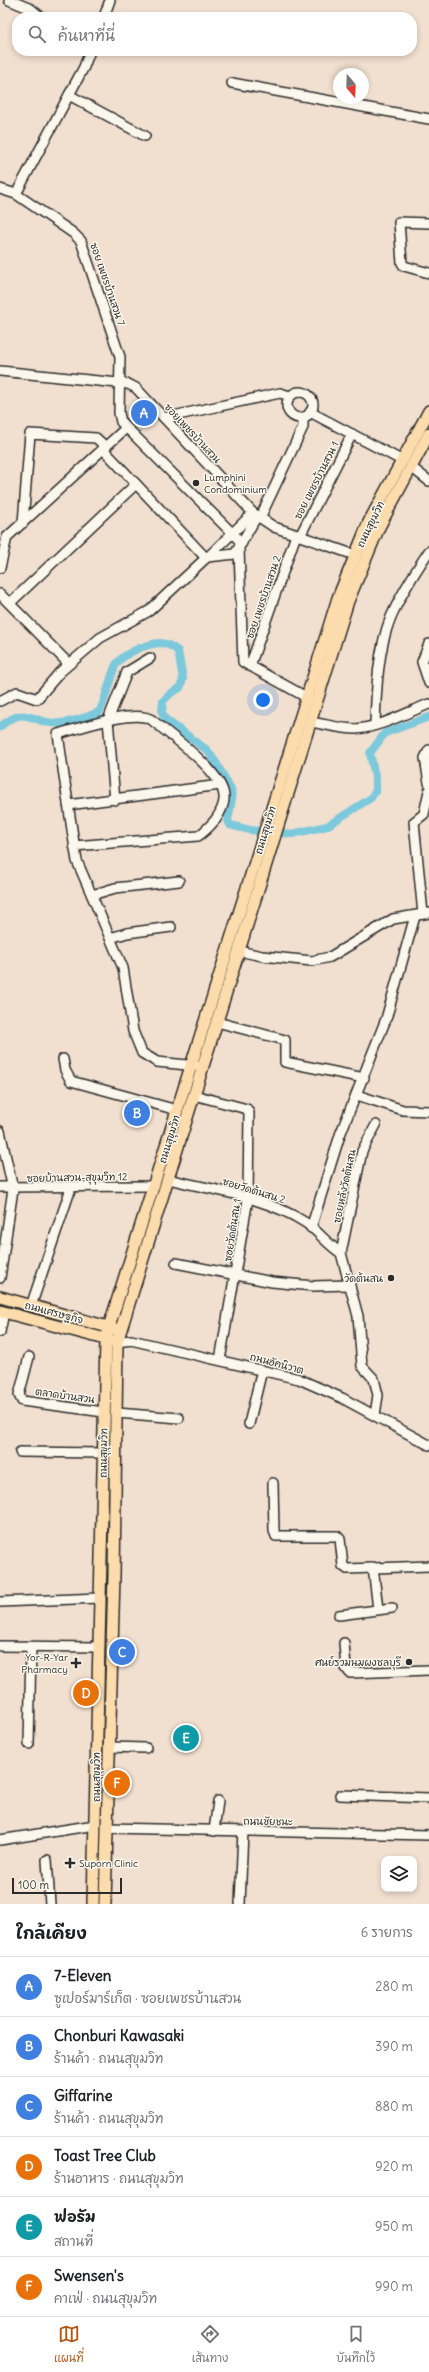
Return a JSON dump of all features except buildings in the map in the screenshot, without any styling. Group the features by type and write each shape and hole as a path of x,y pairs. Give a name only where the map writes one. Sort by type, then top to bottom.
{"main road":[{"name":"ถนนสุขุมวิท","path":"290,768 310,722 348,601 364,559 410,462 429,412"},
{"name":"ถนนสุขุมวิท","path":"92,1904 106,1340 192,1066 276,814 290,768 306,697 338,598 369,522 429,434"},
{"name":"ถนนสุขุมวิท","path":"104,1904 117,1413 117,1342 239,951 269,836"},
{"name":"ถนนเศรษฐกิจ","path":"0,1297 120,1330"},
{"name":"ถนนเศรษฐกิจ","path":"2,1311 117,1342"},
{"path":"95,1826 107,1828"}],"street":[{"path":"9,0 35,12"},
{"path":"106,12 110,0"},
{"path":"16,194 69,95 85,56"},
{"path":"232,83 429,119"},
{"path":"69,95 146,136"},
{"name":"ซอย เพชรบ้านสวน 7","path":"0,188 16,194 73,233 81,241 114,333 120,357 119,413 126,428"},
{"path":"429,223 399,222 402,263 404,266 429,273"},
{"name":"ซอยเพชรบ้านสวน","path":"0,371 119,383 136,388 257,516 274,527 355,555"},
{"path":"164,418 280,393 290,396 300,392 307,394 313,404 303,427 240,546 232,555 207,557"},
{"path":"290,396 287,404 289,411 295,416 307,415 352,434 410,462 429,482"},
{"path":"0,568 7,537 126,428 232,535 240,546 243,662 306,697"},
{"path":"23,523 30,434 96,438 136,484 207,557"},
{"name":"ซอย เพชรบ้านสวน 1","path":"298,536 352,434"},
{"path":"10,603 136,484"},
{"path":"0,701 17,692 37,699 69,664 104,635 148,611 232,535 257,516"},
{"name":"ซอย เพชรบ้านสวน 2","path":"250,666 298,536"},
{"path":"375,726 376,697 384,642 391,618 429,551"},
{"path":"0,594 69,664"},
{"path":"429,644 422,662 429,683"},
{"path":"115,800 108,720 127,672 150,658"},
{"path":"310,722 356,729 375,726 429,704"},
{"path":"74,846 198,836 209,828 220,813 224,795 212,771 149,718 140,716 108,720 58,734 74,846 77,861 123,968 133,1031 142,1053 157,1062 203,1067"},
{"path":"429,750 425,758 429,783"},
{"path":"68,805 220,785"},
{"path":"311,1228 340,1135 364,1078 386,1019 422,914 414,822 424,814 429,791"},
{"path":"92,895 115,888 179,881"},
{"path":"239,951 262,956 312,961 330,957 393,920 422,914"},
{"path":"110,938 127,933 171,927"},
{"path":"217,1022 285,1040 285,1062 364,1078"},
{"path":"63,1059 65,1070 71,1082 178,1110"},
{"name":"ซอยวัดต้นสน 1","path":"194,1095 247,1109 248,1199 220,1360"},
{"path":"357,1095 403,1110 429,1111"},
{"name":"ซอยหลังวัดต้นสน","path":"341,1253 362,1151 376,1126"},
{"path":"0,1131 13,1189 0,1278"},
{"name":"ซอยวัดต้นสน 2","path":"168,1179 248,1199 284,1210 311,1228 326,1243 341,1253"},
{"name":"ซอยบ้านสวน-สุขุมวิท 12","path":"0,1187 13,1189 154,1186"},
{"path":"31,1306 71,1188"},
{"path":"341,1253 358,1316 362,1366 374,1379 378,1394 375,1416"},
{"path":"176,1263 272,1282 313,1286 350,1285"},
{"path":"0,1332 2,1311"},
{"name":"ถนนอัคนิวาต","path":"120,1330 131,1340"},
{"name":"ถนนอัคนิวาต","path":"117,1342 131,1340 299,1379 375,1416 429,1445"},
{"name":"ตลาดบ้านสวน","path":"29,1357 18,1395 22,1401 104,1412"},
{"path":"248,1424 262,1370"},
{"path":"117,1413 179,1418"},
{"path":"20,1452 103,1453"},
{"path":"273,1483 274,1531 276,1536 337,1536 340,1539 344,1568 429,1566"},
{"path":"373,1567 378,1609"},
{"path":"0,1602 100,1598"},
{"path":"339,1615 392,1608"},
{"path":"344,1643 346,1668 350,1673 429,1670"},
{"path":"0,1646 98,1647"},
{"path":"29,1744 31,1647"},
{"path":"109,1747 146,1748"},
{"path":"340,1795 429,1798"},
{"path":"214,1831 218,1801"},
{"path":"0,1840 95,1826"},
{"name":"ถนนชัยชนะ","path":"107,1828 429,1835"},
{"path":"240,1904 243,1831"},
{"path":"47,1860 50,1904"}],"waterway":[{"path":"0,727 17,716 30,717 51,723 60,723 70,722 99,712 117,663 130,653 148,645 159,643 167,644 178,651 183,679 180,688 171,693 163,701 162,712 165,719 207,750 215,761 231,789 232,799 228,820 230,825 250,830 292,834 327,826 371,798 376,790 376,781 370,753 385,733 429,717"}],"place":[{"name":"7-Eleven","path":"144,413"},
{"name":"Lumphini Condominium","path":"196,483"},
{"name":"Chonburi Kawasaki","path":"137,1113"},
{"name":"วัดต้นสน","path":"391,1278"},
{"name":"Giffarine","path":"122,1652"},
{"name":"ศนย์รวมนมผงชลบุรี","path":"409,1662"},
{"name":"Yor-R-Yar Pharmacy","path":"76,1663"},
{"name":"Toast Tree Club","path":"86,1693"},
{"name":"ฟอรัม","path":"186,1738"},
{"name":"Swensen's","path":"117,1783"},
{"name":"Suporn Clinic","path":"70,1863"}]}
